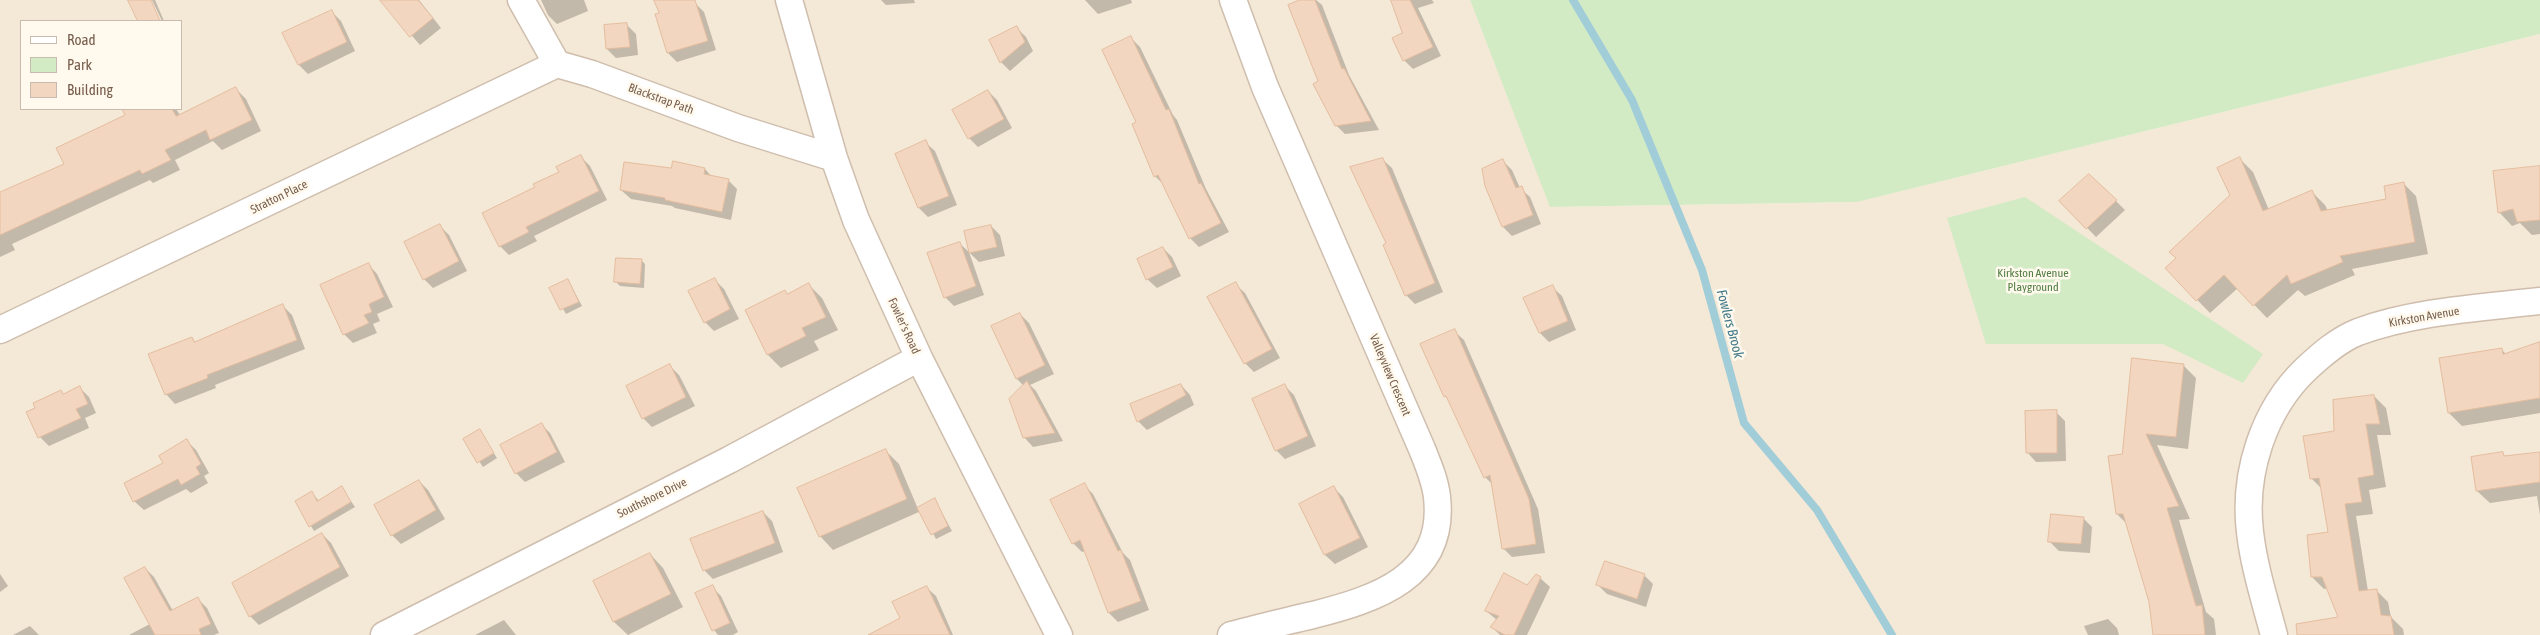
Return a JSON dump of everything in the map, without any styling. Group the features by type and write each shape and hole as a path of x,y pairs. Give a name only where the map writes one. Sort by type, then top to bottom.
{"street":[{"path":"521,0 558,64"},
{"name":"Fowler's Road","path":"789,0 834,158 856,220 919,358 1059,635"},
{"name":"Valleyview Crescent","path":"1231,635 1351,605 1386,592 1414,570 1425,557 1433,541 1437,511 1432,475 1422,449 1265,87 1233,0"},
{"name":"Blackstrap Path","path":"558,64 592,74 738,128 834,158"},
{"name":"Stratton Place","path":"0,330 558,64"},
{"name":"Kirkston Avenue","path":"2274,635 2250,531 2249,488 2257,450 2269,420 2294,380 2323,353 2356,333 2396,320 2540,301"},
{"name":"Southshore Drive","path":"384,635 729,460 919,358"}],"shaded area":[{"path":"0,0 1470,0 1551,207 1857,202 2540,34 2540,635 0,635"}],"green space":[{"path":"1470,0 2540,0 2540,34 1857,202 1550,207"},
{"name":"Kirkston Avenue Playground","path":"2025,197 2263,354 2243,383 2163,344 1986,344 1947,218"}],"building":[{"path":"128,0 151,0 160,20 138,20"},
{"path":"380,0 418,0 433,18 410,37"},
{"path":"654,0 695,0 708,41 667,53 655,14 659,13"},
{"path":"1300,0 1315,0 1342,69 1344,68 1371,121 1335,126 1313,84 1318,81 1288,5"},
{"path":"1391,0 1410,0 1433,47 1403,61 1392,38 1402,33"},
{"path":"332,10 347,42 298,65 282,33"},
{"path":"627,23 630,47 606,49 604,25"},
{"path":"1017,26 1025,42 1000,63 989,40"},
{"path":"1131,36 1166,110 1169,109 1199,184 1201,183 1221,223 1189,239 1158,175 1154,177 1132,124 1136,122 1102,50"},
{"path":"236,87 252,120 210,140 206,130 165,150 171,160 142,174 140,170 0,235 0,192 64,164 56,148 125,115 122,110 173,110 176,116"},
{"path":"988,90 1004,119 968,139 952,110"},
{"path":"926,140 949,196 918,208 895,154"},
{"path":"581,155 599,191 526,227 529,232 499,247 482,213 535,187 533,184 559,172 556,167"},
{"path":"2240,157 2263,211 2312,190 2321,211 2386,199 2384,186 2404,182 2415,242 2340,256 2343,262 2291,284 2287,275 2253,306 2224,275 2196,301 2165,268 2176,258 2169,252 2230,195 2217,168"},
{"path":"1383,158 1435,283 1405,296 1383,245 1386,243 1350,167"},
{"path":"1503,159 1516,188 1522,186 1533,215 1502,227 1485,186 1482,169"},
{"path":"673,161 705,168 704,174 729,179 722,212 665,200 665,198 620,190 624,162 671,168"},
{"path":"2540,166 2540,220 2517,222 2513,209 2498,213 2493,171"},
{"path":"2089,174 2117,200 2086,229 2059,201"},
{"path":"440,224 459,261 423,280 404,242"},
{"path":"991,225 997,247 969,253 964,231"},
{"path":"960,242 976,286 944,298 927,253"},
{"path":"1163,247 1173,267 1146,280 1137,259"},
{"path":"616,258 642,259 640,284 614,282"},
{"path":"369,263 384,297 369,304 372,312 364,315 369,323 343,335 320,285"},
{"path":"715,278 730,309 704,323 688,291"},
{"path":"568,279 579,302 560,310 549,288"},
{"path":"1236,282 1272,349 1244,364 1207,297"},
{"path":"809,283 826,317 802,328 806,336 767,355 745,310 785,290 787,294"},
{"path":"1553,285 1568,321 1539,333 1523,298"},
{"path":"283,304 297,340 207,375 208,378 165,395 148,354 192,337 194,342"},
{"path":"1020,313 1045,365 1016,379 991,326"},
{"path":"1455,329 1529,499 1536,544 1502,549 1490,475 1484,478 1420,344"},
{"path":"2540,342 2540,398 2448,413 2439,358 2502,348 2503,354"},
{"path":"2132,358 2184,364 2176,437 2146,434 2179,506 2167,508 2196,606 2202,605 2205,635 2153,635 2149,602 2123,514 2116,514 2108,456 2122,454"},
{"path":"670,364 686,397 642,419 626,386"},
{"path":"1027,381 1055,433 1023,438 1009,399"},
{"path":"1181,384 1186,395 1137,422 1130,404"},
{"path":"1285,384 1308,436 1275,451 1252,399"},
{"path":"80,386 88,404 76,409 81,418 38,438 26,412 35,408 33,403 61,390 63,394"},
{"path":"2374,395 2380,424 2366,424 2374,475 2358,478 2362,502 2345,504 2359,591 2377,589 2381,615 2391,616 2394,635 2297,635 2296,624 2338,617 2322,577 2311,577 2307,535 2328,532 2319,478 2310,479 2303,436 2334,431 2333,400"},
{"path":"2057,410 2057,453 2026,453 2025,411"},
{"path":"542,423 557,452 515,474 500,445"},
{"path":"480,429 494,453 477,463 463,439"},
{"path":"187,439 201,464 196,467 200,474 181,485 178,479 133,502 124,483 163,463 159,456"},
{"path":"886,449 907,499 819,537 797,488"},
{"path":"2503,452 2504,456 2540,452 2540,482 2476,491 2471,457"},
{"path":"419,480 436,510 391,536 374,505"},
{"path":"1085,483 1118,551 1121,550 1141,601 1108,613 1080,540 1072,544 1050,500"},
{"path":"342,486 351,502 309,527 295,501 312,491 317,501"},
{"path":"1334,486 1360,538 1324,555 1299,504"},
{"path":"935,498 948,526 931,535 917,508"},
{"path":"763,511 775,543 703,571 690,539"},
{"path":"2051,514 2084,517 2081,544 2048,542"},
{"path":"322,533 340,567 249,617 232,583"},
{"path":"650,553 671,594 613,622 593,581"},
{"path":"1605,561 1645,574 1637,599 1596,585"},
{"path":"145,567 170,611 198,597 211,624 199,629 201,635 155,635 124,578"},
{"path":"1504,573 1527,585 1536,574 1541,577 1514,635 1505,635 1490,627 1499,616 1485,611"},
{"path":"713,585 730,623 712,631 695,593"},
{"path":"927,586 950,635 868,635 900,618 892,602"}],"waterway":[{"name":"Fowlers Brook","path":"1573,0 1632,100 1702,270 1744,423 1817,510 1892,635"}]}
